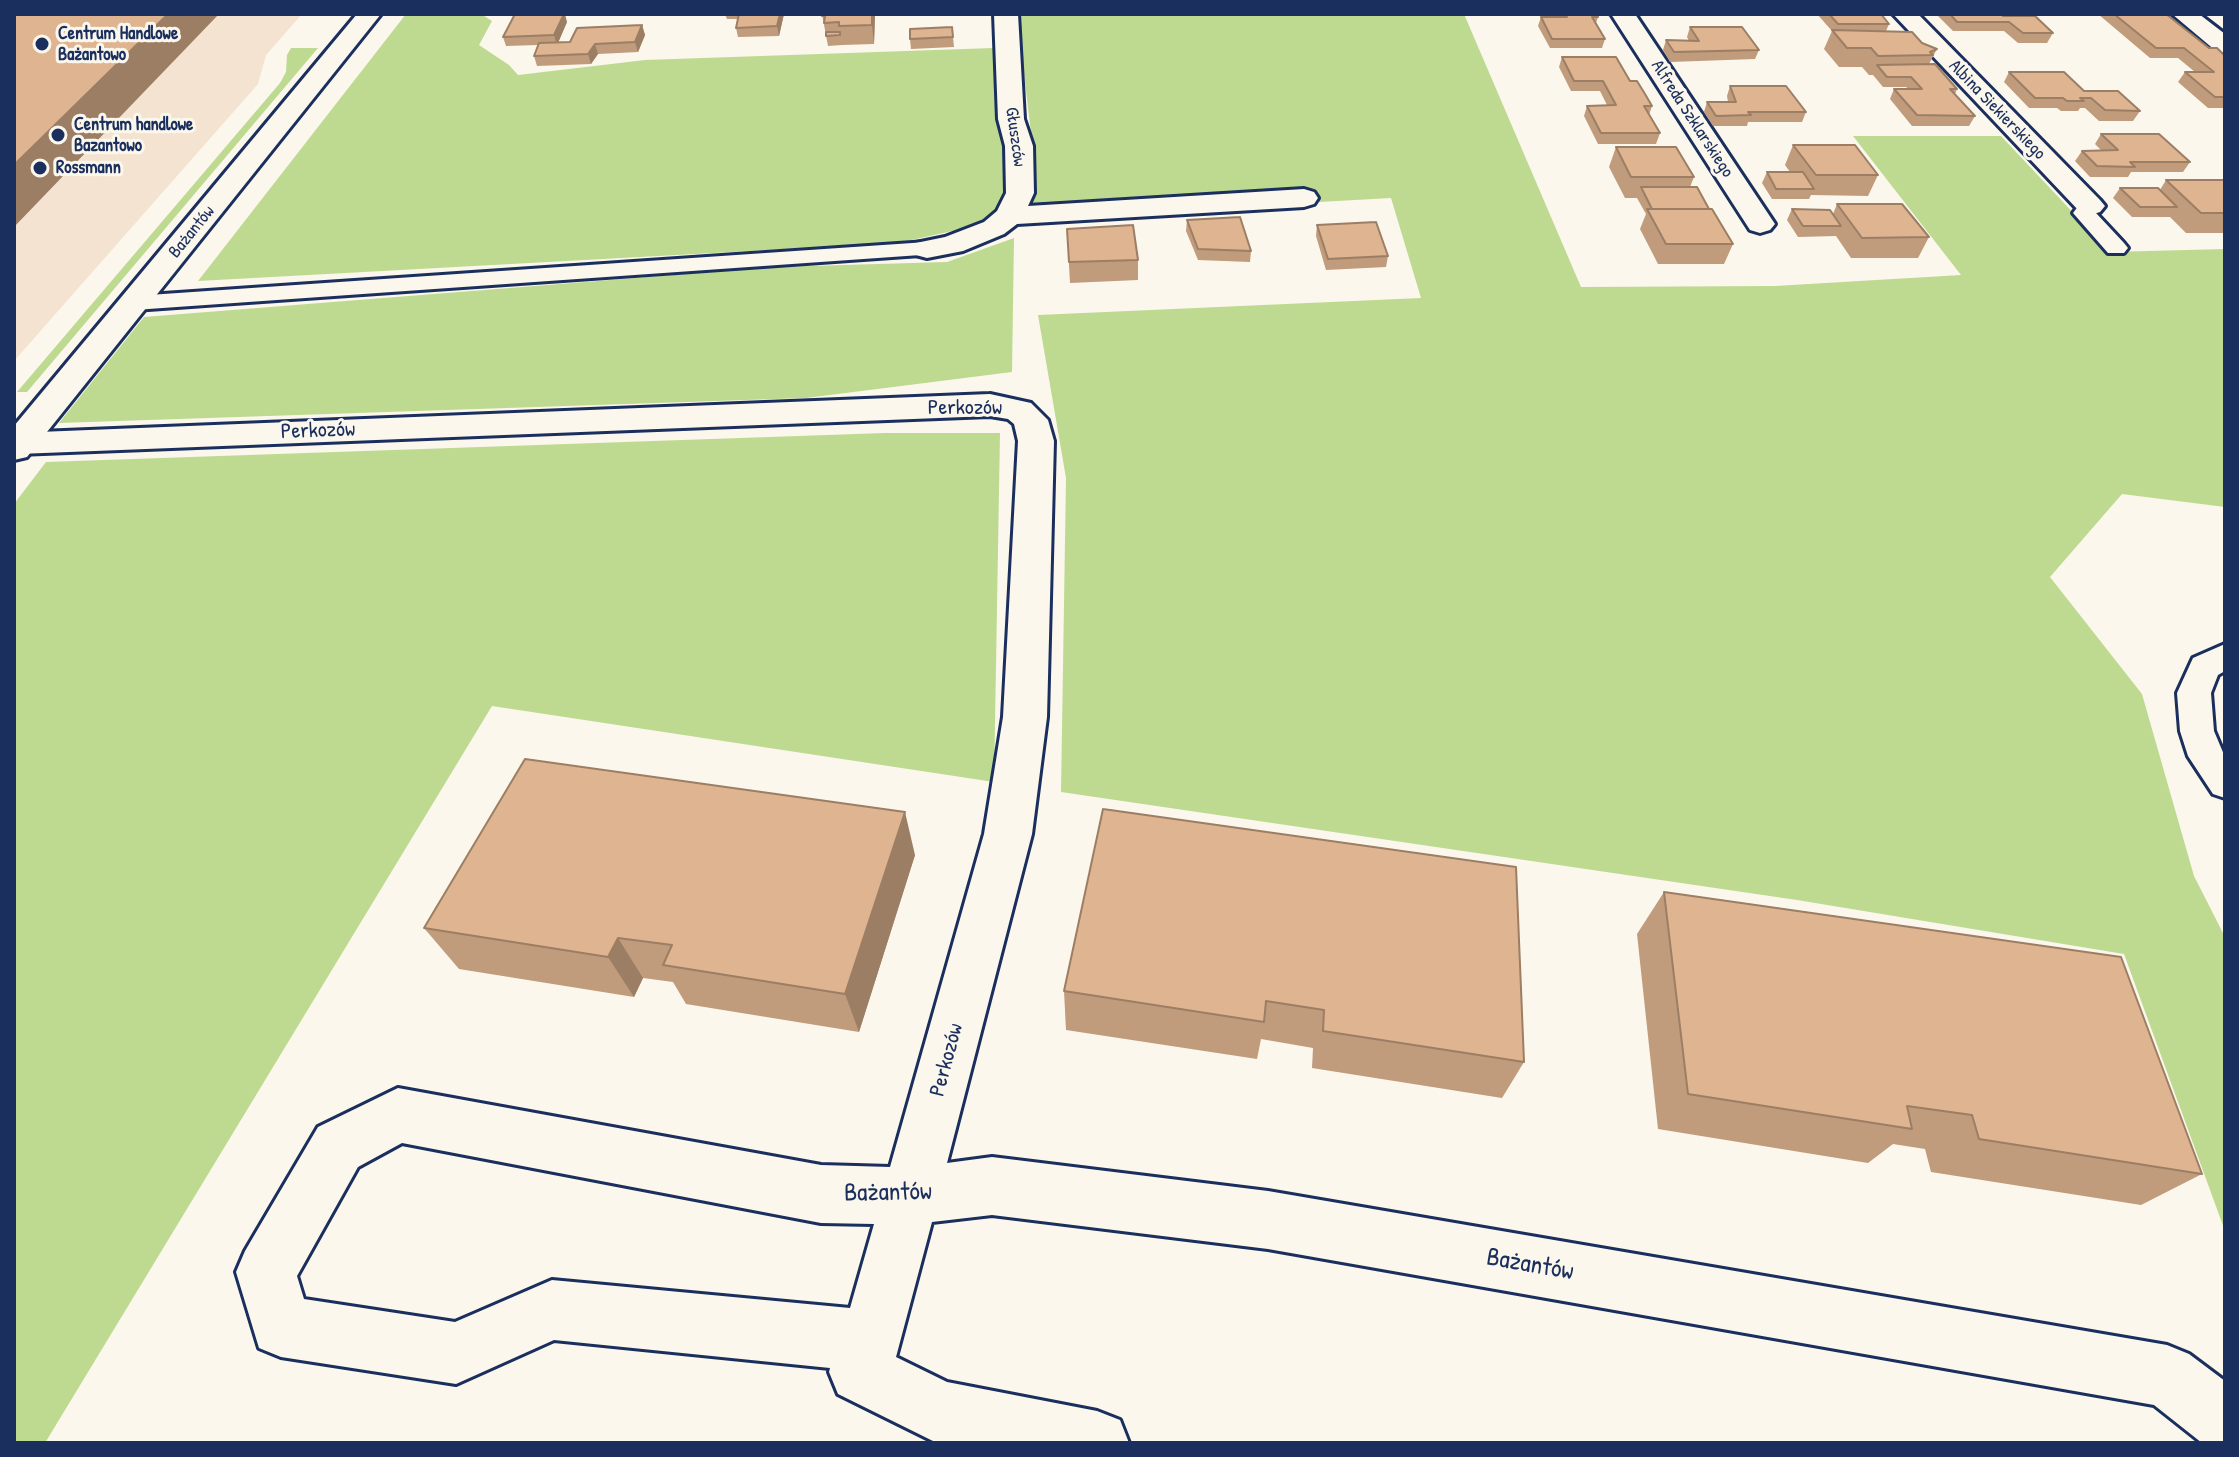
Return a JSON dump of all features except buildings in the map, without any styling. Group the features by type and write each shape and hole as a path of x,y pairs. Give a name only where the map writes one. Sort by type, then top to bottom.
{"street":[{"name":"Bażantów","path":"16,446 369,14"},
{"name":"Głuszców","path":"1006,14 1011,119 1021,167 1020,193 1009,216"},
{"name":"Alfreda Szklarskiego","path":"1623,14 1760,224"},
{"name":"Albina Siekierskiego","path":"1905,14 2090,206"},
{"path":"2184,14 2225,46"},
{"path":"927,249 952,245 973,237 994,228 1009,216 1304,198"},
{"name":"Perkozów","path":"16,446 990,405 1019,411 1030,420 1036,441 1025,717 1008,834 866,1357"},
{"name":"Bażantów","path":"1097,1443 941,1413 866,1357 552,1310 456,1353 281,1326 266,1272 338,1147 398,1115 821,1194 910,1196 992,1186 1268,1220 2167,1376 2225,1420"}],"lane":[{"path":"2090,206 2084,213 2116,248"},
{"path":"134,303 927,249"},
{"path":"2225,656 2205,667 2194,693 2197,731 2205,756 2225,784"}],"shaded area":[{"path":"53,14 302,14 266,55 258,84 14,361 14,45"}],"green space":[{"path":"406,14 481,14 492,21 479,45 509,65 518,75 645,60 993,48 1011,192 1001,209 975,226 898,243 198,281"},
{"path":"1017,14 1464,14 1581,287 1775,286 1961,275 1853,136 2001,136 2110,252 2225,249 2225,507 2122,494 2050,577 2142,694 2194,876 2225,937 2225,1231 2124,954 1797,900 1061,792 1066,478 1038,315 1421,298 1391,198 1030,218 1031,133"},
{"path":"291,48 318,48 27,392 17,392 280,83 286,72 287,55"},
{"path":"1014,238 1012,372 806,398 59,423 144,317 774,267 947,262"},
{"path":"885,433 1000,433 994,782 492,706 45,1443 14,1443 14,504 46,462"}],"place":[{"name":"Centrum Handlowe Bażantowo","path":"42,44"},
{"name":"Centrum handlowe Bazantowo","path":"58,135"},
{"name":"Rossmann","path":"40,168"}]}
